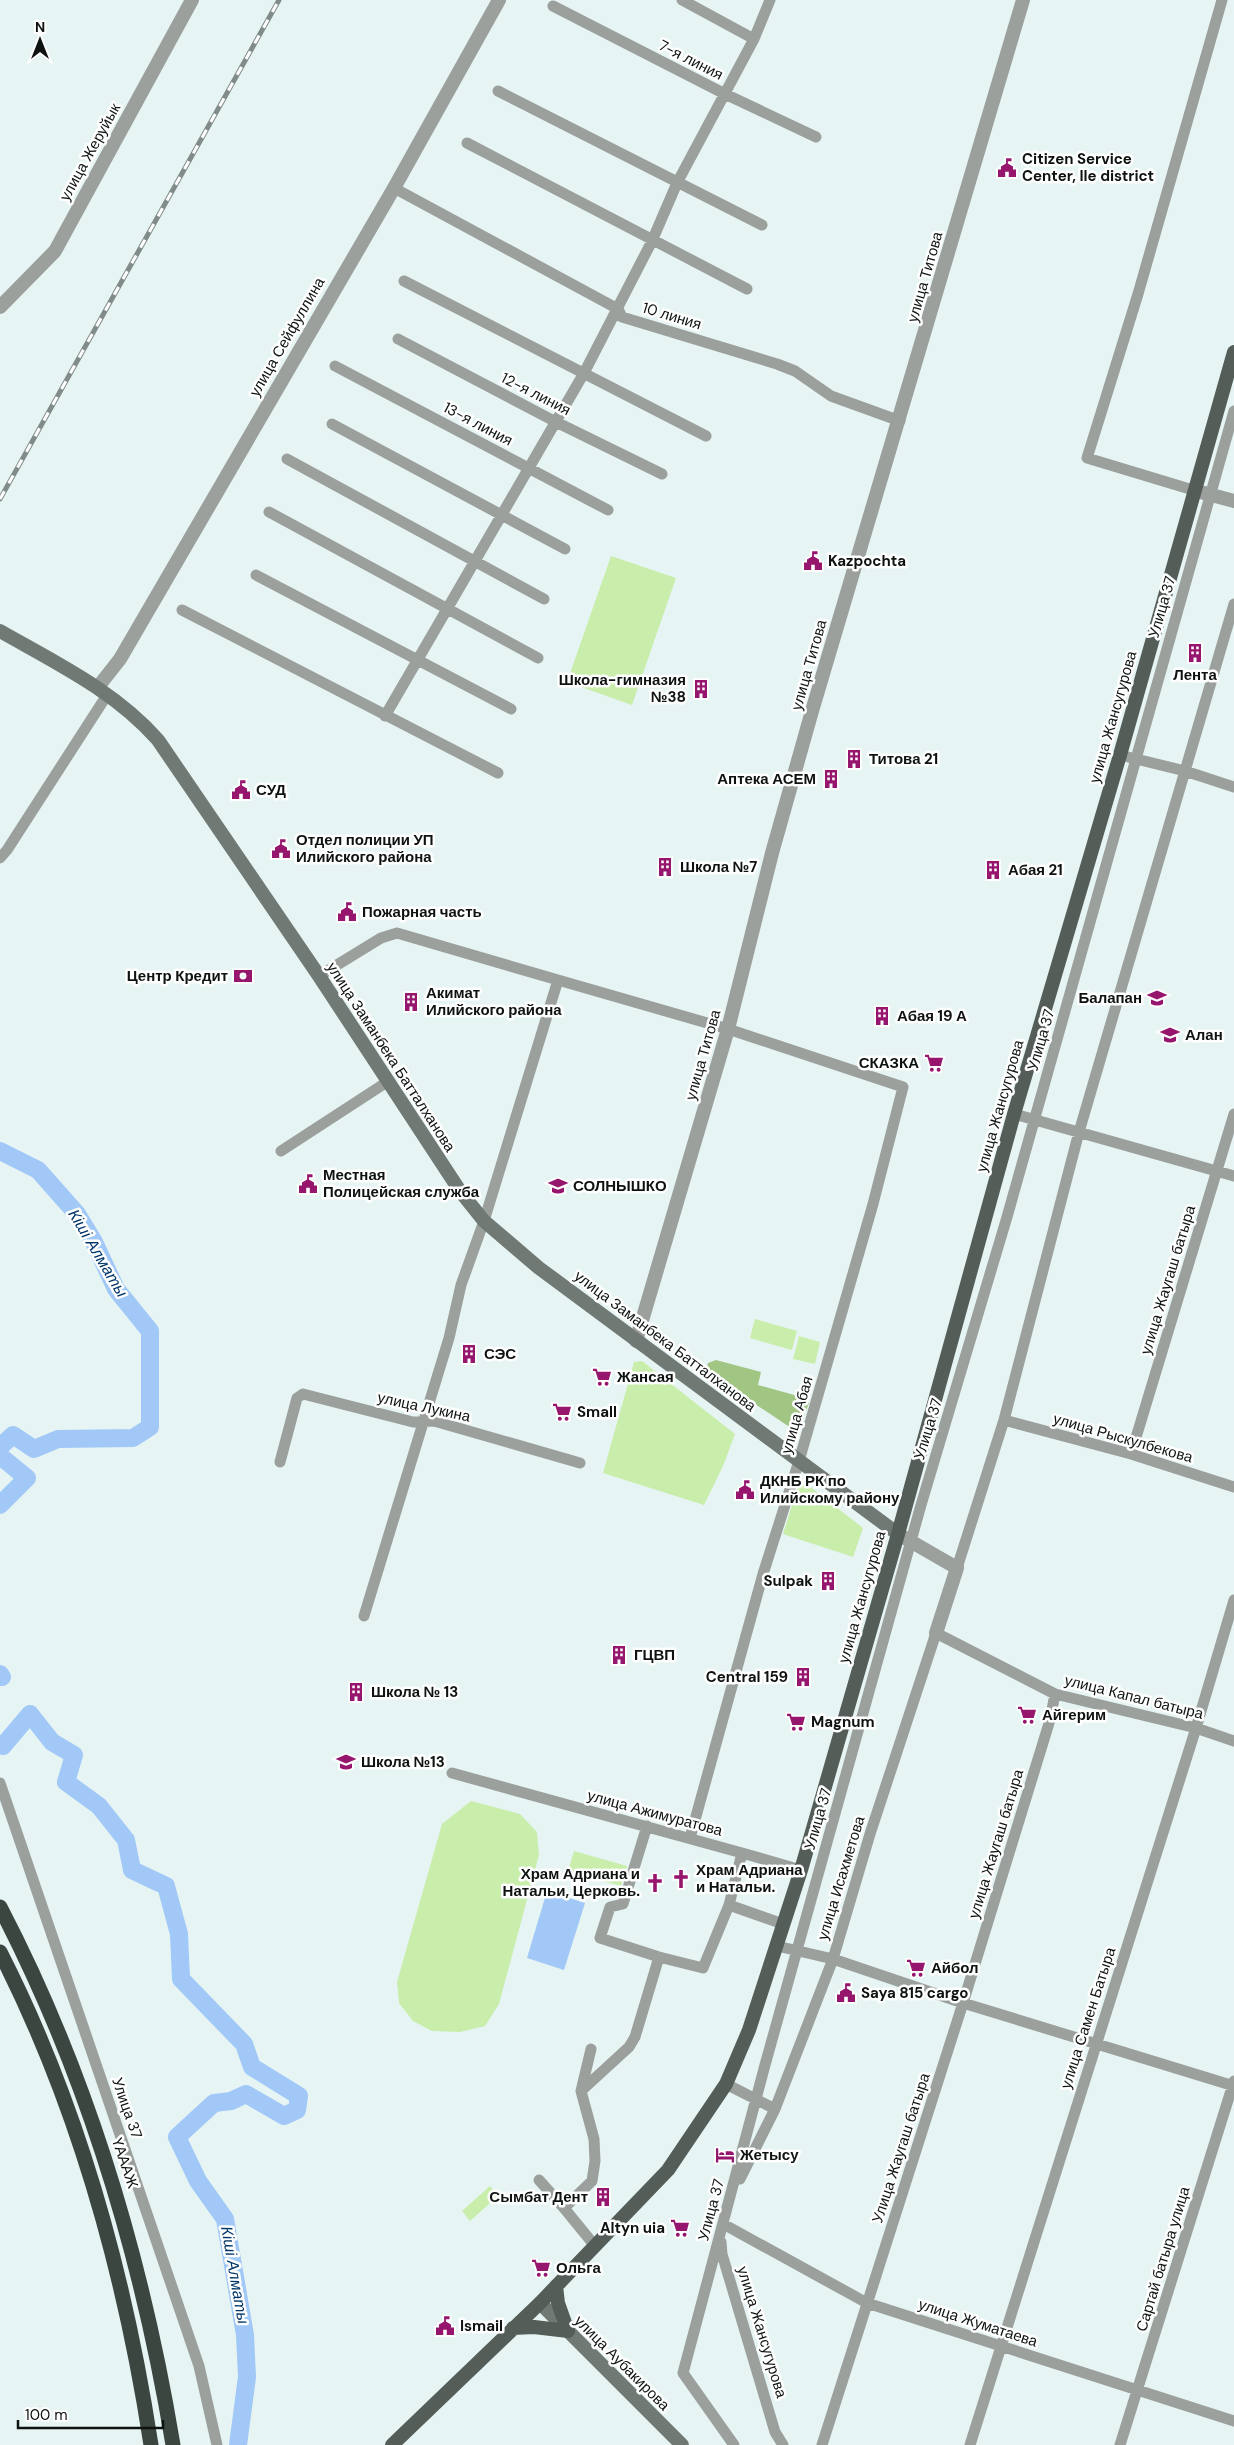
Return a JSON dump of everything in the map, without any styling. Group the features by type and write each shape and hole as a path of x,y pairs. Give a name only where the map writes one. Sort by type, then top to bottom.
{"highway":[{"name":"ҮАААЖ","path":"0,1907 36,1980 60,2035 117,2193 153,2336 173,2445"},
{"path":"0,1952 34,2022 74,2130 92,2186 128,2321 151,2445"}],"main road":[{"name":"улица Жансугурова","path":"392,2445 540,2303 668,2170 726,2084 749,2030 801,1870 898,1534 1014,1114 1120,755 1193,490 1234,352"},
{"name":"улица Заманбека Батталханова","path":"0,631 103,691 126,708 158,740 319,976 460,1191 484,1221 539,1268 898,1534"},
{"path":"513,2328 568,2331 558,2303 556,2286"},
{"name":"улица Аубакирова","path":"540,2303 682,2445"}],"street":[{"name":"улица Жеруйык","path":"0,307 55,251 192,0"},
{"name":"улица Сейфуллина","path":"103,691 394,188 499,0"},
{"path":"682,0 754,39"},
{"path":"385,716 584,373 652,241 677,183 754,39 770,0"},
{"name":"улица Титова","path":"636,1341 728,1029 777,836 1023,0"},
{"path":"1222,0 1138,294 1087,458 1234,501"},
{"name":"7-я линия","path":"553,6 816,138"},
{"path":"498,91 762,225"},
{"path":"467,143 652,241 747,288"},
{"name":"10 линия","path":"394,188 618,309 622,317 795,371 831,396 900,420"},
{"path":"404,281 706,436"},
{"name":"12-я линия","path":"398,339 556,422 662,474"},
{"name":"13-я линия","path":"335,366 608,510"},
{"name":"Улица 37","path":"734,2445 684,2373 765,2065 921,1505 1007,1217 1234,410"},
{"path":"332,424 565,549"},
{"path":"287,459 544,599"},
{"path":"269,512 538,658"},
{"path":"256,575 511,709"},
{"path":"936,1633 1004,1420 1079,1132 1234,604"},
{"path":"182,610 498,773"},
{"path":"0,858 7,850 103,691"},
{"path":"1120,755 1185,771 1234,787"},
{"path":"319,976 381,938 396,933 728,1029"},
{"path":"364,1616 449,1338 461,1285 484,1221 558,980"},
{"name":"улица Абая","path":"690,1838 763,1574 799,1461 873,1204 904,1087 728,1029"},
{"path":"281,1151 387,1082"},
{"path":"1014,1114 1234,1176"},
{"name":"улица Жаугаш батыра","path":"1131,1454 1234,1114"},
{"name":"улица Лукина","path":"280,1462 297,1398 302,1394 413,1422 434,1421 580,1463"},
{"name":"улица Рыскулбекова","path":"1004,1420 1131,1454 1234,1488"},
{"path":"898,1534 958,1568"},
{"name":"улица Самен Батыра","path":"970,2445 1196,1728 1234,1600"},
{"name":"улица Капал батыра","path":"936,1633 1055,1694 1196,1728 1234,1741"},
{"name":"улица Исахметова","path":"936,1633 870,1834 833,1959 963,2003 1234,2085"},
{"name":"улица Жаугаш батыра","path":"963,2003 1050,1720 1055,1694"},
{"name":"улица Ажимуратова","path":"452,1773 742,1852 801,1870"},
{"name":"Улица 37","path":"0,1783 199,2366 217,2445"},
{"path":"647,1826 623,1904 610,1907 600,1938 659,1956 703,1968 729,1905 742,1852"},
{"path":"729,1905 784,1924"},
{"path":"777,1946 833,1959"},
{"path":"581,2091 629,2047 635,2037 659,1956"},
{"name":"улица Жансугурова","path":"783,2445 772,2422 722,2254 721,2244 725,2225 722,2220 723,2212 775,2109 833,1959"},
{"name":"Улица Жаугаш батыра","path":"867,2303 963,2003"},
{"path":"564,2208 592,2181 595,2161 594,2139 581,2091 591,2049"},
{"path":"726,2084 775,2109"},
{"name":"Сартай батыра улица","path":"1120,2445 1234,2085"},
{"path":"539,2180 595,2246"},
{"name":"улица Жуматаева","path":"725,2225 867,2303 1234,2421"},
{"path":"822,2445 867,2303"}],"green space":[{"path":"611,556 676,578 632,705 567,682"},
{"path":"755,1319 797,1331 792,1350 750,1338"},
{"path":"799,1336 820,1342 815,1364 793,1359"},
{"path":"716,1360 761,1372 758,1385 805,1398 809,1403 801,1423 794,1430 706,1371 708,1363"},
{"path":"642,1361 735,1434 723,1466 704,1505 603,1473 634,1362"},
{"path":"800,1479 863,1528 853,1557 783,1534"},
{"path":"471,1801 520,1814 537,1832 539,1855 499,2004 485,2026 460,2032 432,2031 413,2021 399,2003 397,1982 442,1824"},
{"path":"574,1851 627,1866 621,1886 568,1871"},
{"path":"490,2186 498,2196 470,2221 462,2211"}],"water":[{"path":"547,1891 585,1903 564,1970 527,1958"}],"waterway":[{"name":"Кіші Алматы","path":"0,1151 38,1170 77,1214 94,1242 116,1289 150,1331 150,1427 133,1438 58,1439 34,1449 13,1435 0,1447"},
{"name":"Кіші Алматы","path":"0,1456 27,1478 0,1505"},
{"name":"Кіші Алматы","path":"0,1674 2,1677 0,1677"},
{"name":"Кіші Алматы","path":"0,1745 3,1746 30,1714 52,1742 74,1755 66,1782 99,1806 126,1840 132,1870 166,1886 179,1934 181,1979 244,2044 252,2067 299,2096 297,2110 284,2116 246,2094 231,2101 214,2103 177,2137 198,2181 225,2219 245,2335 247,2377 238,2445"}],"railway":[{"path":"0,499 279,0"}],"place":[{"name":"Citizen Service Center, Ile district","path":"1007,168"},
{"name":"Kazpochta","path":"813,561"},
{"name":"Лента","path":"1195,653"},
{"name":"Школа-гимназия №38","path":"701,689"},
{"name":"Титова 21","path":"854,759"},
{"name":"Аптека АСЕМ","path":"831,779"},
{"name":"СУД","path":"241,790"},
{"name":"Отдел полиции УП Илийского района","path":"281,849"},
{"name":"Школа №7","path":"665,867"},
{"name":"Абая 21","path":"993,870"},
{"name":"Пожарная часть","path":"347,912"},
{"name":"Центр Кредит","path":"243,976"},
{"name":"Балапан","path":"1157,998"},
{"name":"Акимат Илийского района","path":"411,1002"},
{"name":"Абая 19 А","path":"882,1016"},
{"name":"Алан","path":"1170,1035"},
{"name":"СКАЗКА","path":"934,1063"},
{"name":"Местная Полицейская служба","path":"308,1184"},
{"name":"СОЛНЫШКО","path":"558,1186"},
{"name":"СЭС","path":"469,1354"},
{"name":"Жансая","path":"602,1377"},
{"name":"Small","path":"562,1412"},
{"name":"ДКНБ РК по Илийскому району","path":"745,1490"},
{"name":"Sulpak","path":"828,1581"},
{"name":"ГЦВП","path":"619,1655"},
{"name":"Central 159","path":"803,1677"},
{"name":"Школа № 13","path":"356,1692"},
{"name":"Айгерим","path":"1027,1715"},
{"name":"Magnum","path":"796,1722"},
{"name":"Школа №13","path":"346,1762"},
{"name":"Храм Адриана и Натальи.","path":"681,1879"},
{"name":"Храм Адриана и Натальи, Церковь.","path":"655,1883"},
{"name":"Айбол","path":"916,1968"},
{"name":"Saya 815 cargo","path":"846,1993"},
{"name":"Жетысу","path":"725,2155"},
{"name":"Сымбат Дент","path":"603,2197"},
{"name":"Altyn uia","path":"680,2228"},
{"name":"Ольга","path":"541,2268"},
{"name":"Ismail","path":"445,2326"}]}
